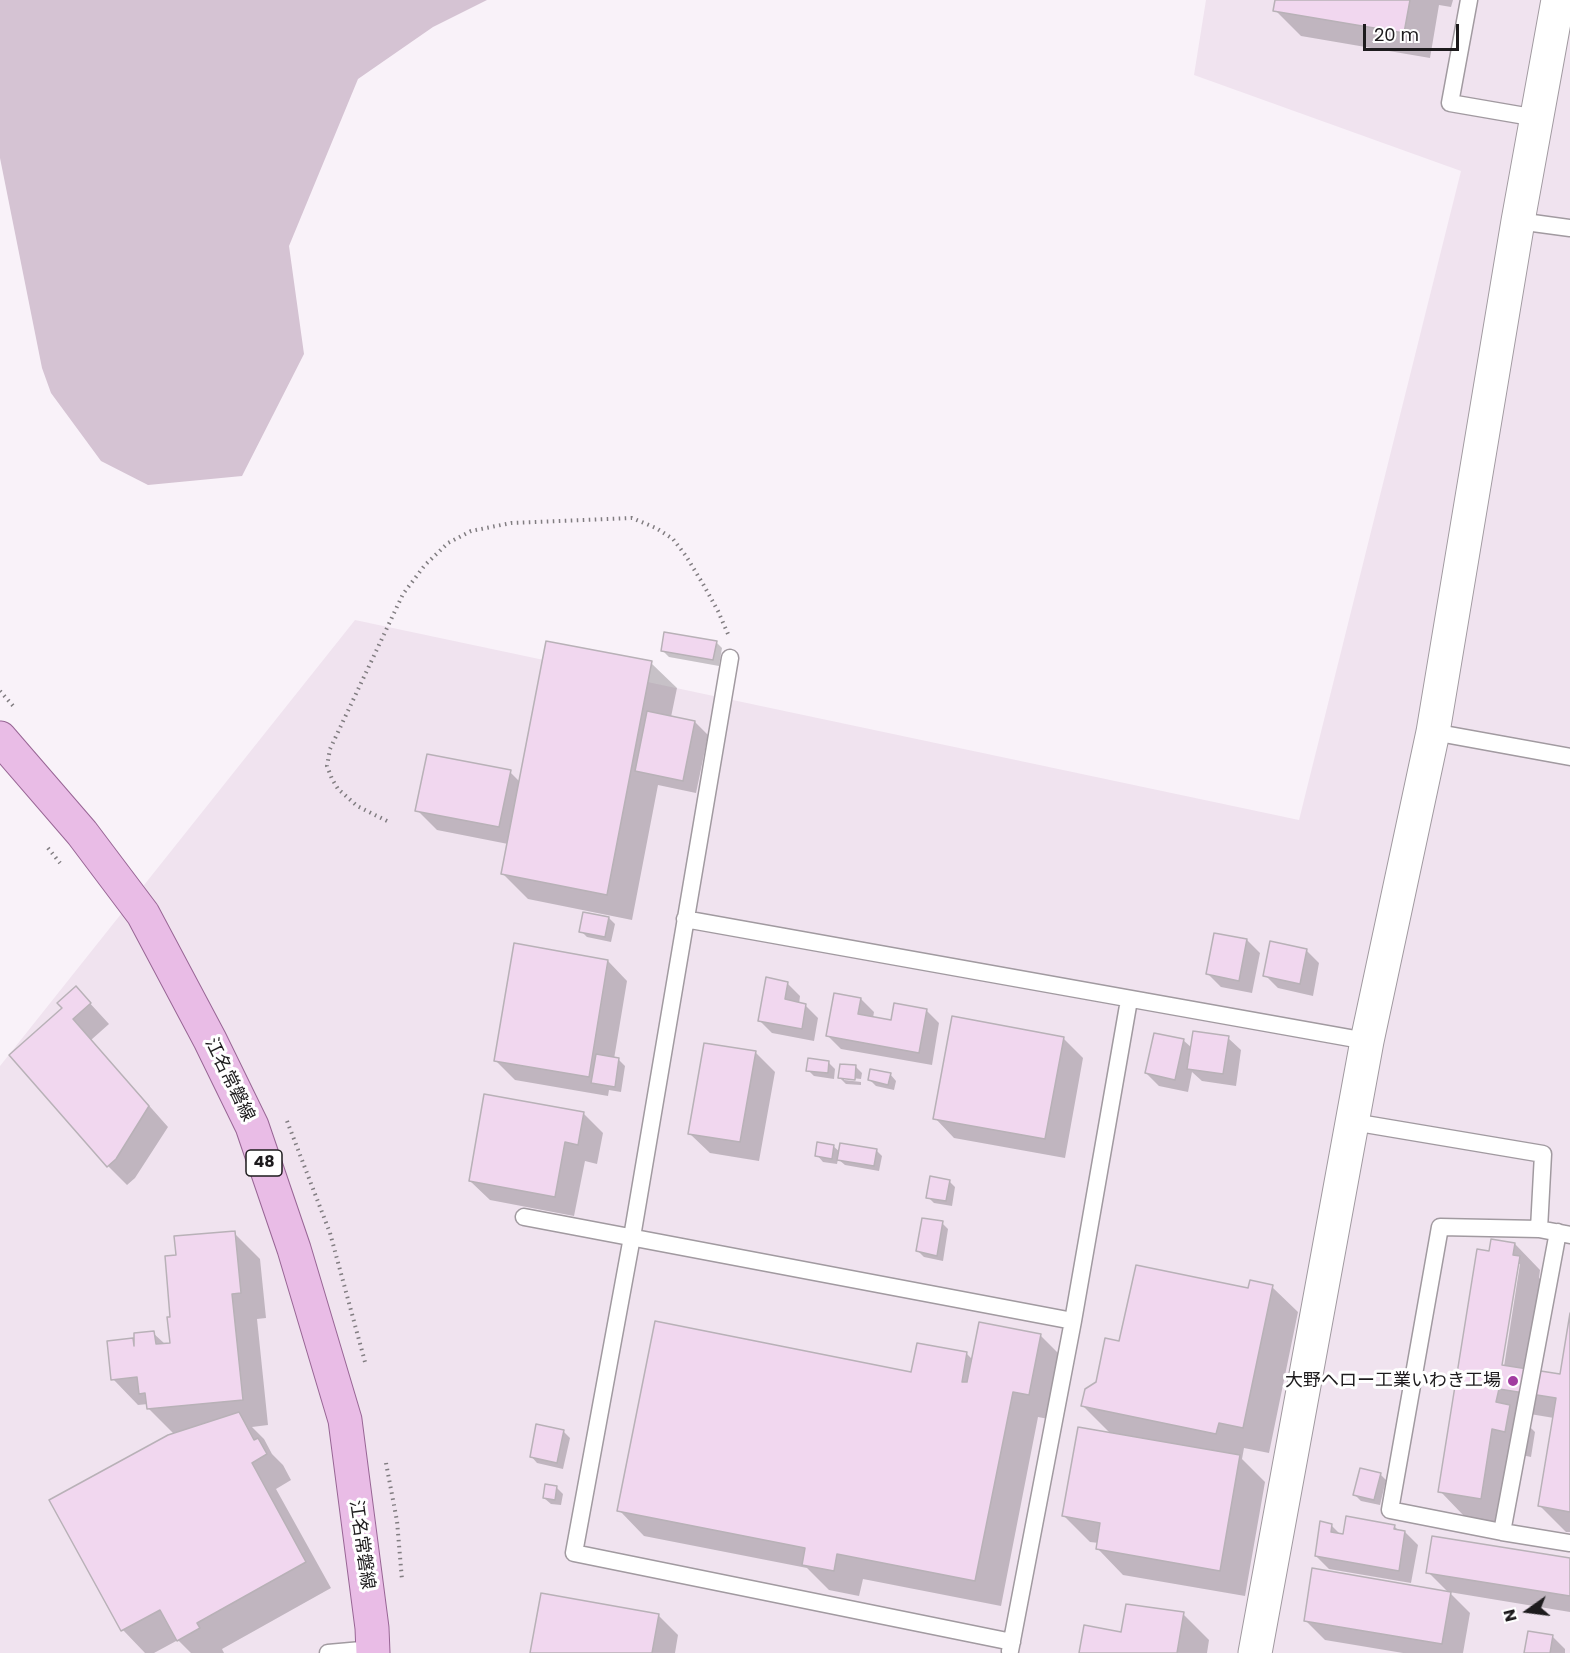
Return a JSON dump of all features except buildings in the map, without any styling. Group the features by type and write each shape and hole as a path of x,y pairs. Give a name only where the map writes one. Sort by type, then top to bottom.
{"main road":[{"name":"江名常磐線","path":"0,738 82,833 142,914 210,1040 252,1126 294,1249 345,1420 373,1651"}],"street":[{"path":"1255,1653 1367,1041 1433,732 1518,221 1558,0"}],"lane":[{"path":"1469,0 1450,103 1537,118"},
{"path":"1518,221 1570,228"},
{"path":"730,658 632,1238 573,1553 1011,1648 1073,1321 1129,999"},
{"path":"1433,732 1570,757"},
{"path":"686,919 1367,1041"},
{"path":"1353,1122 1543,1154 1539,1229"},
{"path":"524,1216 1073,1321"},
{"path":"1502,1532 1564,1234 1539,1229 1440,1227 1390,1510 1502,1532 1570,1543"},
{"path":"328,1653 373,1651"}],"path":[{"path":"387,821 357,806 338,789 327,766 330,749 403,594 425,565 448,543 471,531 511,523 609,518 632,518 656,528 673,539 708,593 731,641 730,658"},
{"path":"41,839 61,865"}],"shaded area":[{"path":"0,0 487,0 433,27 358,79 289,246 304,354 242,476 148,485 101,461 51,393 42,368 0,158"},
{"path":"1206,0 1570,0 1570,1653 0,1653 0,1066 355,620 1299,820 1461,171 1194,75"}],"place":[{"name":"大野ヘロー工業いわき工場","path":"1513,1381"}]}
